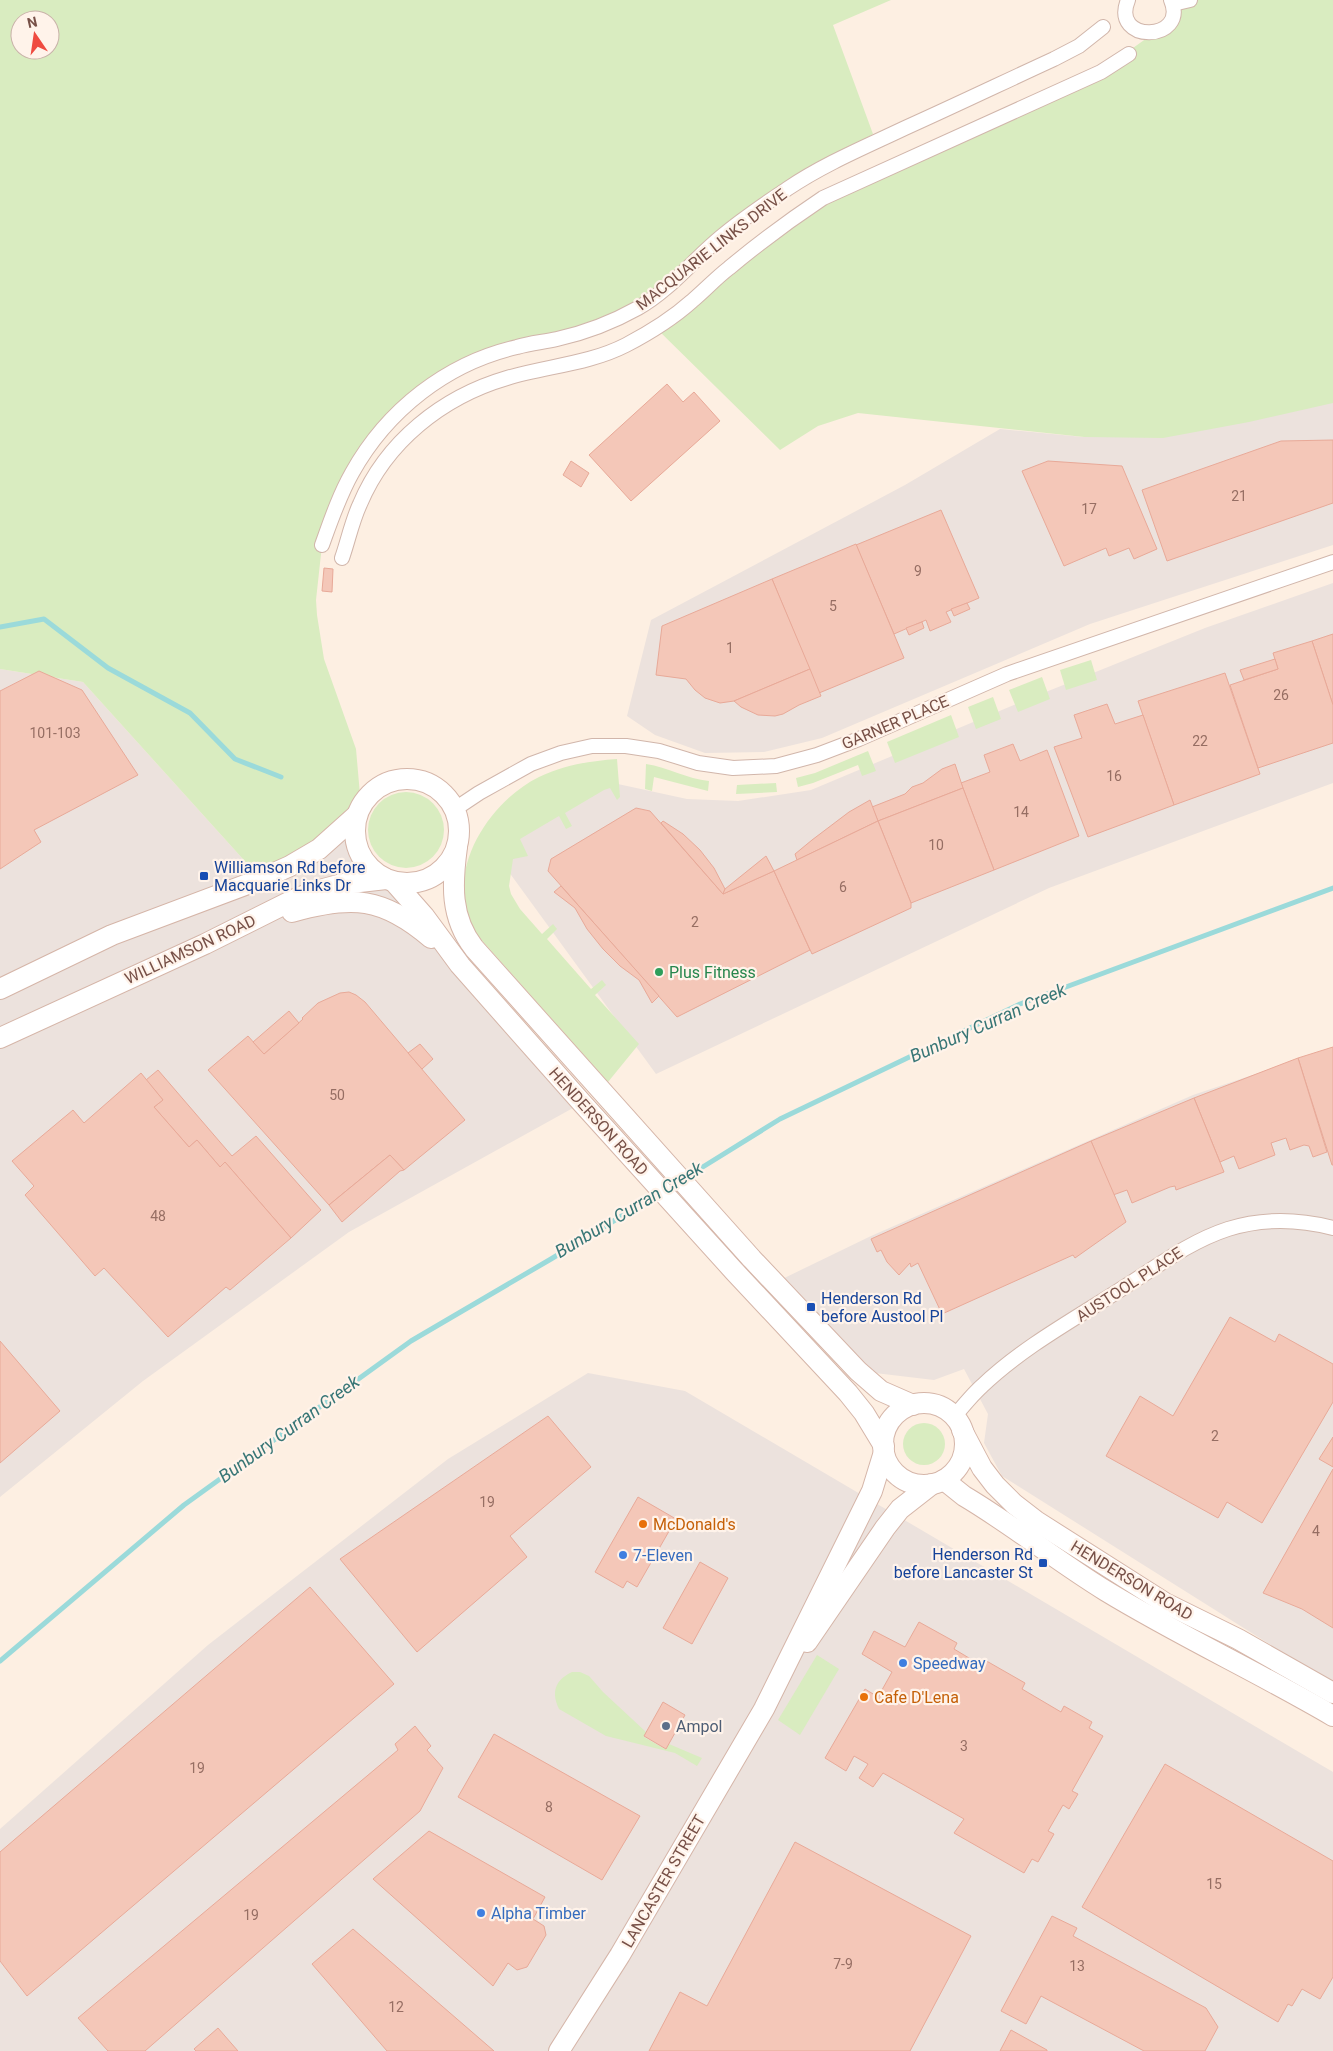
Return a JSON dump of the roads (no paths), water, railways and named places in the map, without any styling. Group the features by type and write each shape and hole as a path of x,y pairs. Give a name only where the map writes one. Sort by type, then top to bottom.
{"main road":[{"path":"409,779 428,783 450,801 455,809 460,828 457,847 448,864 433,877 415,883 391,881 370,868 359,852 355,834 357,815 361,806 373,792 390,782 409,779"},
{"path":"0,989 112,935 290,866 319,849 357,815"},
{"name":"HENDERSON ROAD","path":"457,847 453,889 455,909 467,938 752,1259 867,1380 881,1391 913,1405"},
{"name":"HENDERSON ROAD","path":"391,881 419,910 460,965 582,1103 848,1392 864,1413 884,1449"},
{"name":"WILLIAMSON ROAD","path":"0,1038 205,944 295,899 342,884 391,881"},
{"path":"205,944 292,912 334,902 357,902 378,905 397,913 416,925 460,965"},
{"path":"913,1405 935,1405 946,1409 958,1423 965,1447 962,1458 953,1473 938,1482 919,1484 902,1478 889,1464 884,1449 885,1434 893,1418 902,1410 913,1405"},
{"name":"HENDERSON ROAD","path":"958,1423 982,1468 995,1485 1014,1504 1036,1521 1165,1603 1238,1639 1333,1693"},
{"name":"LANCASTER STREET","path":"764,1709 872,1491 884,1449"},
{"name":"HENDERSON ROAD","path":"938,1482 964,1496 1105,1590 1164,1625 1275,1682 1333,1716"},
{"name":"LANCASTER STREET","path":"559,2051 620,1954 764,1709 884,1528 900,1509 938,1482"}],"street":[{"path":"1128,0 1126,8 1130,23 1140,32 1146,34 1163,30 1169,24 1174,12 1172,2 1190,0"},
{"name":"MACQUARIE LINKS DRIVE","path":"322,545 336,506 352,473 366,451 388,422 414,397 437,380 468,362 516,347 558,339 597,326 638,308 672,283 721,237 752,213 822,167 1054,59 1079,46 1103,27"},
{"name":"MACQUARIE LINKS DRIVE","path":"342,558 360,504 374,477 392,452 412,431 439,409 472,391 506,378 596,358 626,345 658,326 691,302 727,269 781,225 823,198 1101,72 1129,54"},
{"name":"GARNER PLACE","path":"455,809 479,792 531,764 561,753 592,746 626,746 659,751 698,763 734,768 776,766 817,755 859,739 1007,674 1333,562"},
{"name":"AUSTOOL PLACE","path":"958,1423 982,1386 1045,1338 1173,1256 1208,1236 1230,1228 1268,1221 1291,1220 1315,1223 1333,1228"}],"waterway":[{"path":"0,627 44,619 108,668 190,713 235,759 281,777"},
{"name":"Bunbury Curran Creek","path":"685,1178 780,1119 1020,1004 1333,888"},
{"name":"Bunbury Curran Creek","path":"0,1661 184,1505 411,1341 658,1194"}],"place":[{"name":"Williamson Rd before Macquarie Links Dr","path":"204,876"},
{"name":"Plus Fitness","path":"659,972"},
{"name":"Henderson Rd before Austool Pl","path":"811,1307"},
{"name":"McDonald's","path":"643,1524"},
{"name":"7-Eleven","path":"623,1555"},
{"name":"Henderson Rd before Lancaster St","path":"1043,1563"},
{"name":"Speedway","path":"903,1663"},
{"name":"Cafe D'Lena","path":"864,1697"},
{"name":"Ampol","path":"666,1726"},
{"name":"Alpha Timber","path":"481,1913"}]}
